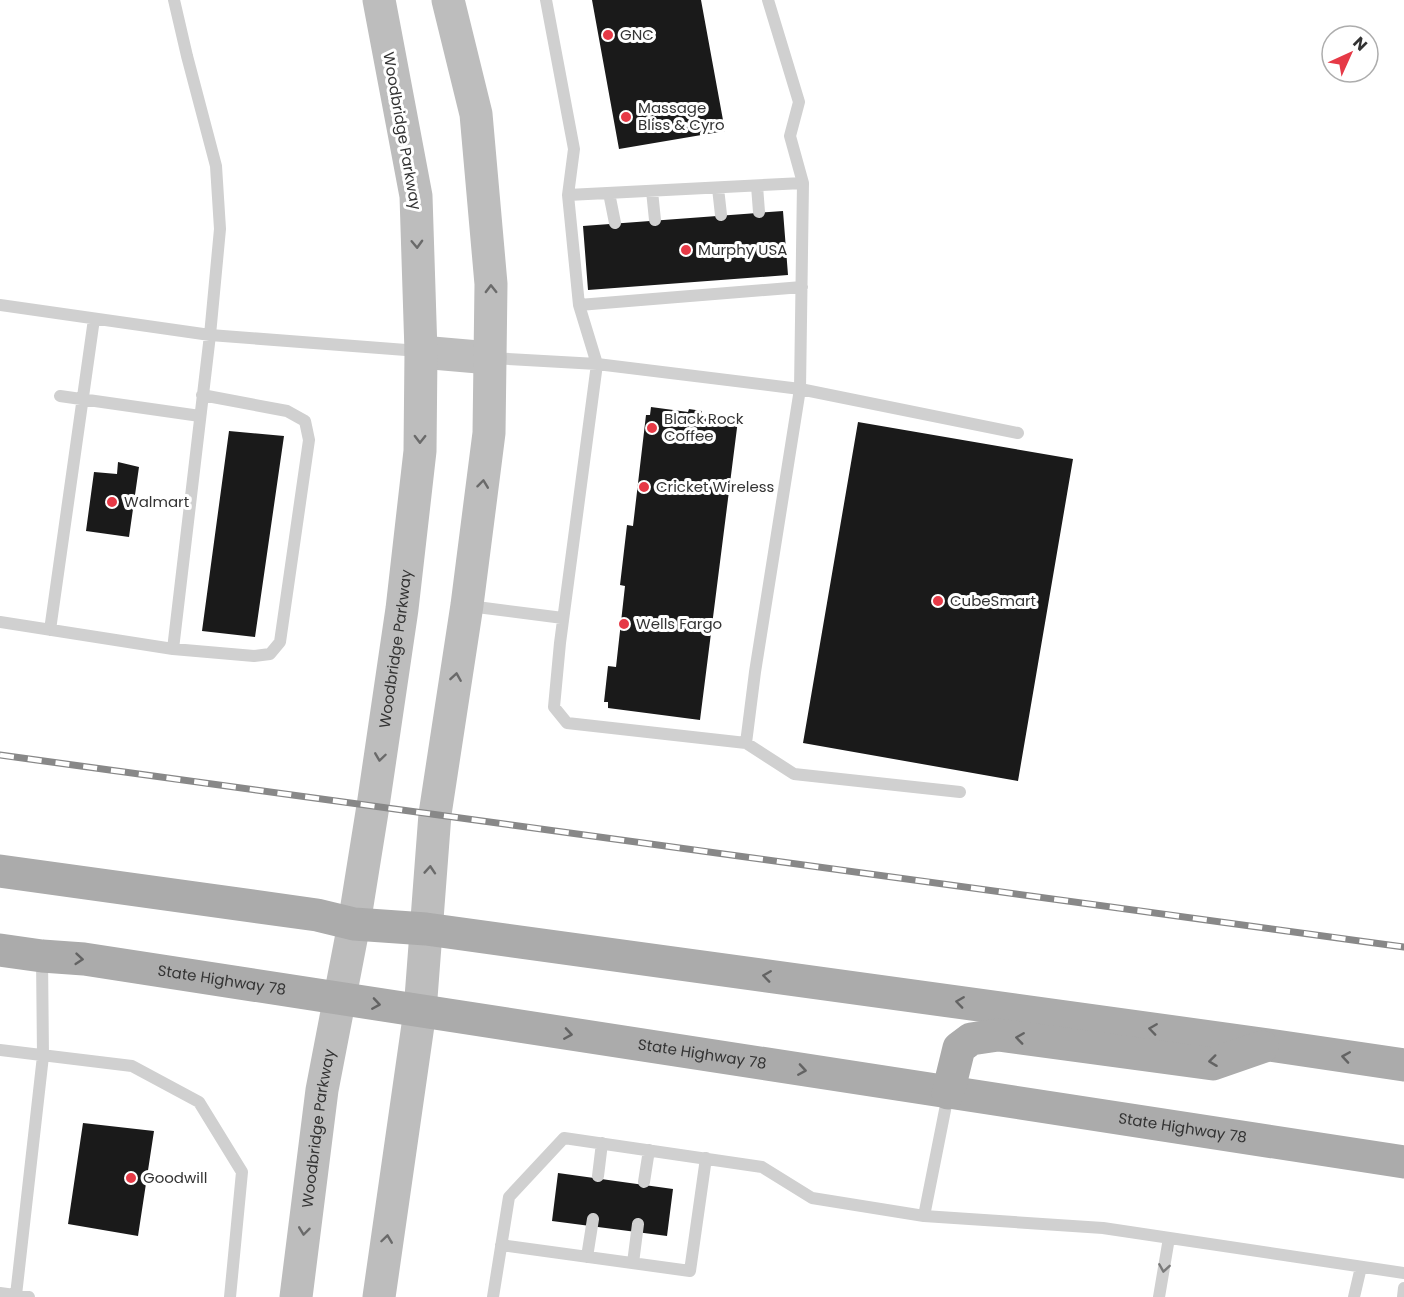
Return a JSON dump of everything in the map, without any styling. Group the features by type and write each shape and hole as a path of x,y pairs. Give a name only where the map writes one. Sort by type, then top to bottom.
{"main road":[{"name":"Woodbridge Parkway","path":"296,1297 322,1090 354,924 402,609 420,451 421,352 416,196 379,0"},
{"path":"379,1297 420,1011 435,814 468,605 489,433 491,284 476,114 448,0"},
{"path":"421,352 490,358"},
{"path":"0,871 318,915 354,924 426,929 1404,1065"},
{"name":"State Highway 78","path":"0,950 84,959 1404,1162"},
{"path":"948,1093 959,1047 971,1039 998,1035 1212,1064 1269,1045"}],"lane":[{"path":"173,649 210,335 220,229 216,166 174,0"},
{"path":"546,0 574,148 568,195 579,305 597,364 563,618 554,706 567,723 746,743 794,774 960,792"},
{"path":"746,743 800,388 803,183 790,136 800,102 768,0"},
{"path":"568,195 803,183"},
{"path":"757,186 759,212"},
{"path":"718,188 721,215"},
{"path":"652,191 655,220"},
{"path":"609,193 615,223"},
{"path":"759,277 759,291"},
{"path":"723,280 723,293"},
{"path":"657,285 658,298"},
{"path":"620,287 622,302"},
{"path":"579,305 802,287"},
{"path":"0,305 210,335 421,352"},
{"path":"50,630 94,319"},
{"path":"490,358 597,364 800,388 1018,433"},
{"path":"0,622 173,649 254,656 270,654 280,642 309,440 305,421 286,411 202,395"},
{"path":"60,396 200,416"},
{"path":"468,605 563,618"},
{"path":"16,1295 43,1056 42,956"},
{"path":"0,1050 132,1066 199,1102 242,1172 230,1297"},
{"path":"924,1216 948,1093"},
{"path":"493,1297 509,1197 564,1138 762,1167 812,1198 924,1216 1103,1228 1404,1273"},
{"path":"598,1176 602,1143"},
{"path":"644,1182 649,1150"},
{"path":"501,1245 690,1270 706,1158"},
{"path":"587,1257 593,1219"},
{"path":"633,1263 638,1224"},
{"path":"1159,1297 1169,1238"},
{"path":"1354,1297 1361,1267"},
{"path":"1403,1297 1404,1288"},
{"path":"0,1293 29,1297"}],"building":[{"path":"592,0 701,0 725,131 619,149"},
{"name":"Murphy USA","path":"783,211 788,275 588,290 583,226"},
{"path":"651,407 688,412 689,409 702,411 702,416 738,420 700,720 608,708 608,702 604,702 608,666 616,667 625,586 620,585 627,525 633,526 646,415 650,415"},
{"name":"CubeSmart","path":"858,422 1073,459 1018,781 803,743"},
{"name":"Walmart","path":"229,431 284,436 255,637 202,631"},
{"name":"Walmart","path":"118,462 139,467 129,537 86,531 94,472 117,474"},
{"path":"83,1123 154,1131 138,1236 68,1224"},
{"path":"558,1173 673,1189 667,1236 552,1221"}],"railway":[{"path":"0,755 1404,947"}],"place":[{"name":"GNC","path":"608,35"},
{"name":"Massage Bliss & Cyro","path":"626,117"},
{"name":"Murphy USA","path":"686,250"},
{"name":"Black Rock Coffee","path":"652,428"},
{"name":"Cricket Wireless","path":"644,487"},
{"name":"Walmart","path":"112,502"},
{"name":"CubeSmart","path":"938,601"},
{"name":"Wells Fargo","path":"624,624"},
{"name":"Goodwill","path":"131,1178"}]}
